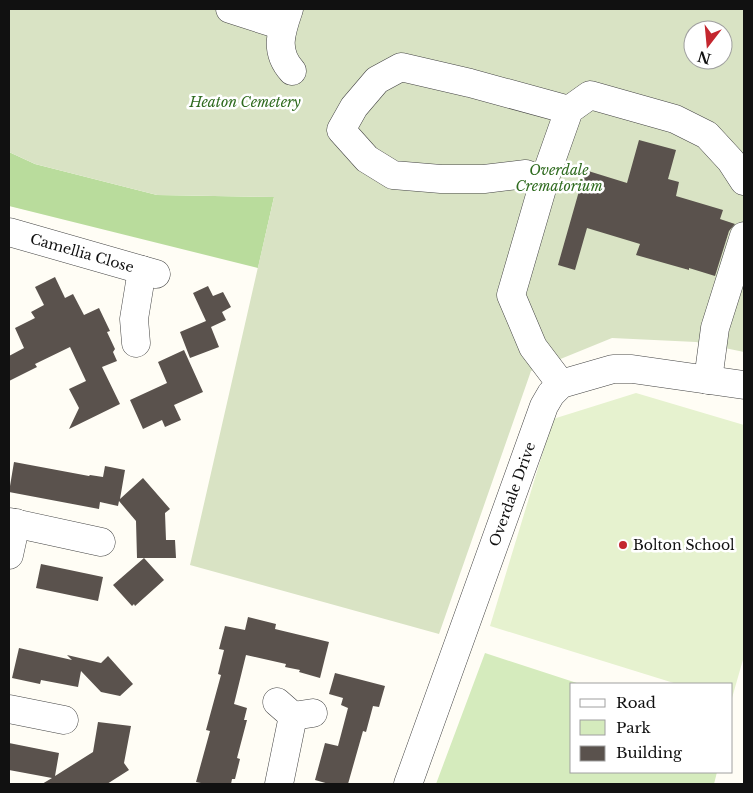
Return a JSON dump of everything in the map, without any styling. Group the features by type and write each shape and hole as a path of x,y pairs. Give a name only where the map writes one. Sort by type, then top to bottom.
{"street":[{"path":"230,9 286,18 280,42 281,53 285,63 292,71"},
{"path":"544,181 526,174 484,179 441,179 393,175 367,159 341,130 354,107 377,80 401,67 569,110"},
{"path":"744,182 732,161 707,135 675,119 590,95 569,110 544,181 511,295 533,347 561,384 612,369 632,369 744,385"},
{"name":"Camellia Close","path":"9,232 149,272 134,319 136,343"},
{"path":"708,380 715,328 744,236"},
{"name":"Overdale Drive","path":"408,784 544,406 551,394 561,384"},
{"path":"9,555 13,523 101,542"},
{"path":"9,709 64,720"},
{"path":"279,784 294,710"}],"green space":[{"name":"Overdale Crematorium","path":"9,9 744,9 744,352 696,342 612,338 531,371 439,634 190,565 274,197 157,195 35,164 9,152"},
{"path":"9,152 35,164 157,195 274,197 258,268 9,206"},
{"name":"Bolton School","path":"636,393 744,425 744,656 733,694 733,683 674,683 490,626 553,419"},
{"path":"485,653 577,683 570,683 570,773 717,773 714,784 436,784"}],"building":[{"path":"639,140 676,150 668,179 679,182 676,196 723,210 720,219 735,224 729,231 715,276 636,255 640,244 587,228 575,270 558,265 585,170 627,183"},
{"path":"55,277 65,298 73,294 84,315 99,308 110,331 107,332 115,349 113,352 117,361 102,367 120,404 69,429 79,408 69,389 86,381 70,347 35,364 37,367 9,381 9,356 24,348 15,328 35,318 31,312 44,305 35,287"},
{"path":"208,286 213,296 223,292 231,307 222,312 226,320 211,327 219,347 190,358 180,332 206,321 193,293"},
{"path":"184,350 203,392 174,405 181,420 165,427 162,420 143,429 130,400 167,383 158,362"},
{"path":"14,462 89,476 103,477 105,466 125,470 120,499 143,478 170,509 165,513 166,540 175,540 176,558 137,558 136,521 119,501 118,506 100,502 99,509 9,492"},
{"path":"144,558 164,580 135,606 134,604 132,606 113,585"},
{"path":"41,564 103,577 98,601 36,588"},
{"path":"248,617 276,624 275,629 329,642 320,678 299,672 300,670 285,667 286,664 246,655 234,704 247,708 244,720 247,720 237,758 240,759 235,779 232,779 231,784 196,782 210,731 206,730 221,675 218,674 224,650 219,649 225,626 245,630"},
{"path":"19,648 72,660 67,655 101,663 108,656 133,684 120,696 101,692 81,671 78,687 41,680 40,684 12,678"},
{"path":"335,673 385,686 379,707 373,706 366,732 363,731 348,784 329,784 315,780 325,743 338,746 348,708 341,705 343,698 329,694"},
{"path":"98,722 131,726 124,763 129,770 107,784 42,784 52,778 9,770 9,743 59,753 55,776 93,752"}],"place":[{"name":"Bolton School","path":"623,545"}],"park label":[{"name":"Heaton Cemetery","path":"245,102"}]}
